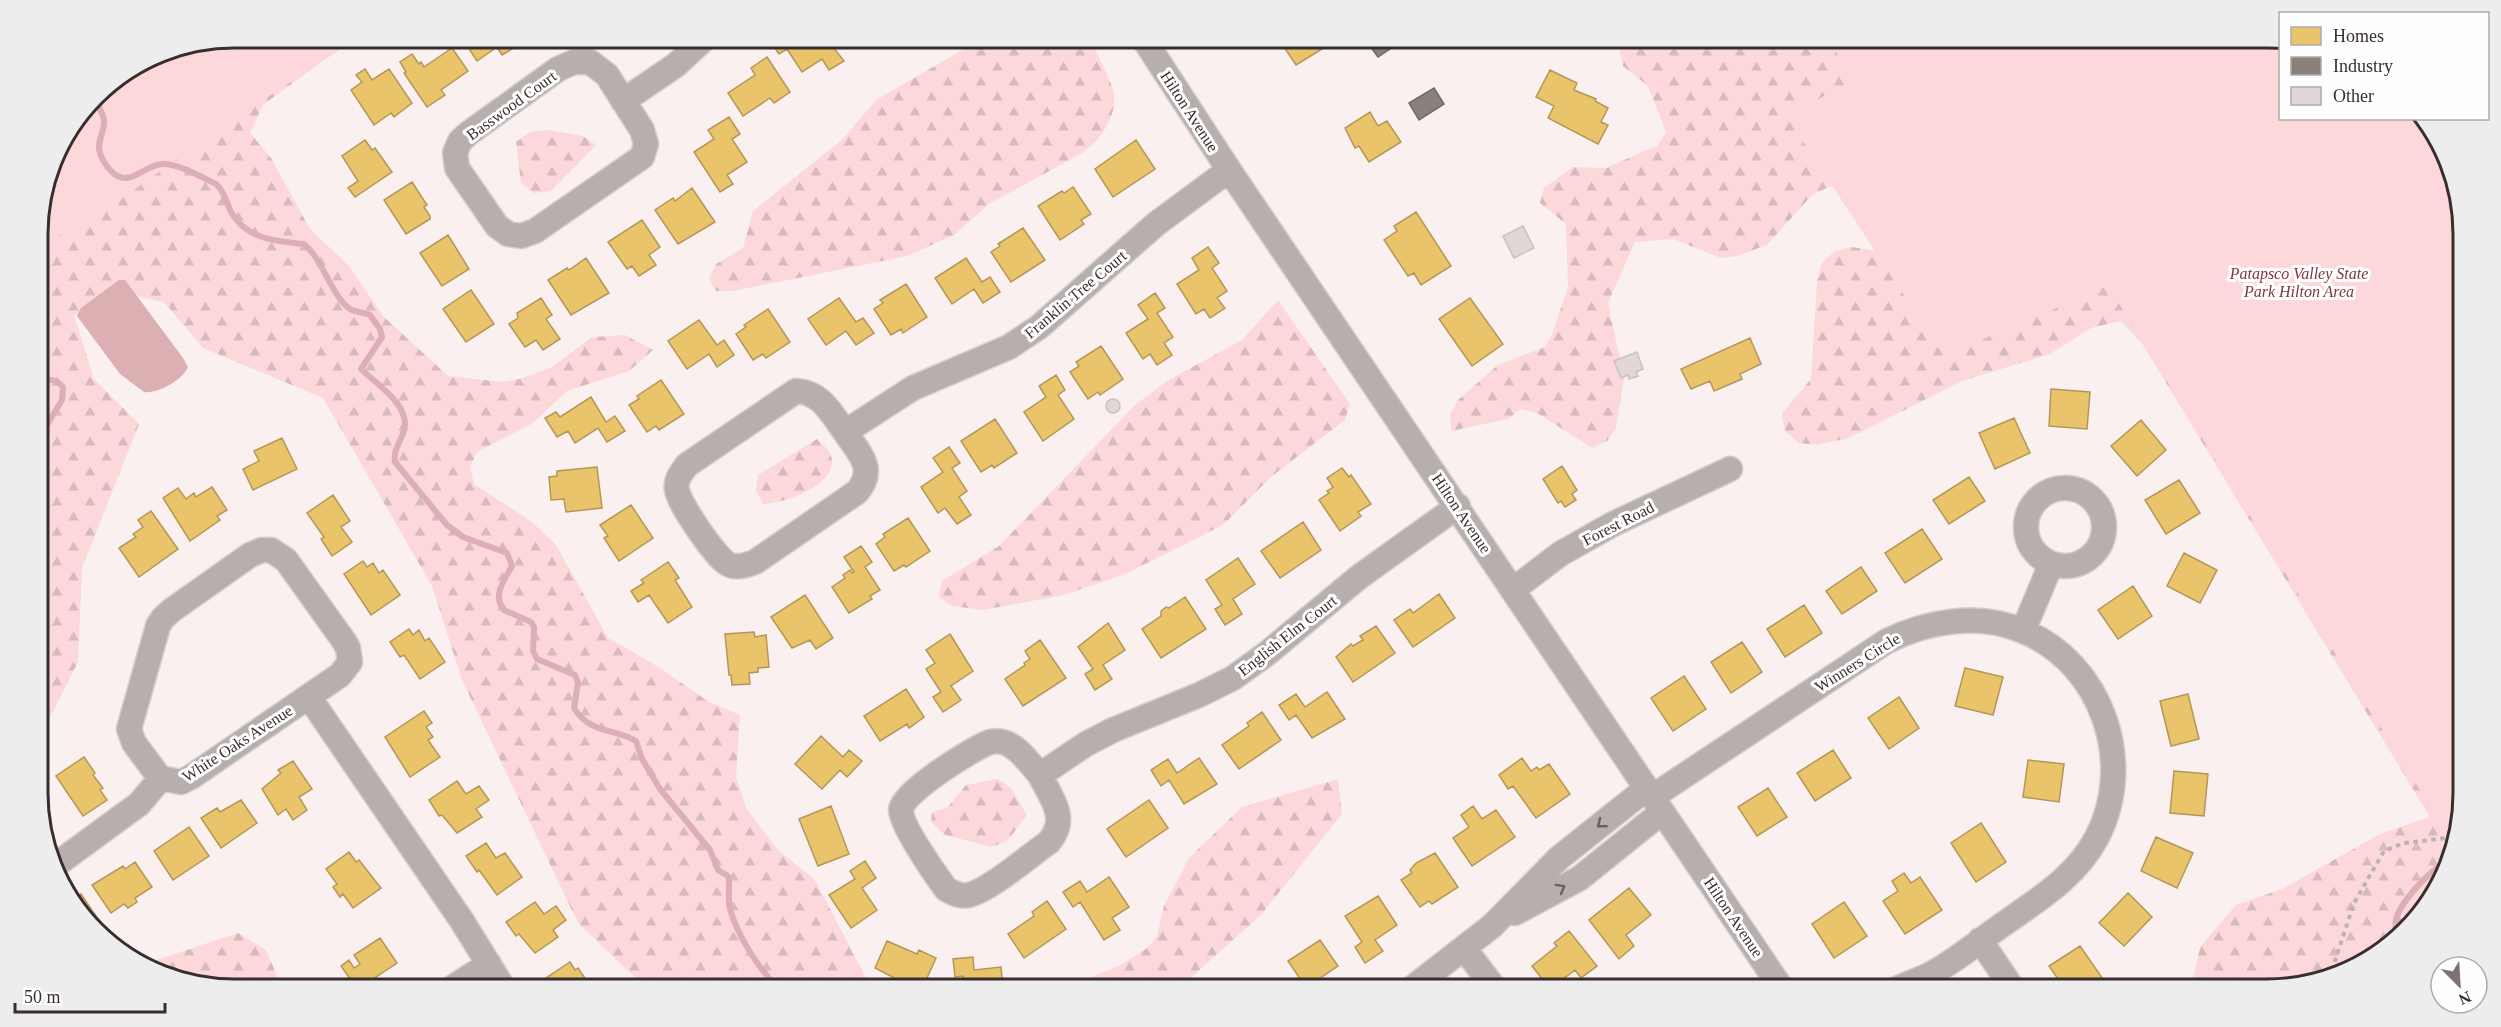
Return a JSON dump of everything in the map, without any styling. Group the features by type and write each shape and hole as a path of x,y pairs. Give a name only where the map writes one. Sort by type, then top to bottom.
{"street":[{"path":"623,101 676,64 694,48"},
{"name":"Hilton Avenue","path":"1152,48 1229,170 1775,979"},
{"name":"Basswood Court","path":"574,62 590,62 607,75 623,101 642,130 646,144 642,157 535,231 521,236 508,234 497,226 457,168 455,153 460,141 558,69 574,62"},
{"name":"Franklin Tree Court","path":"845,432 913,388 1010,347 1039,327 1156,224 1229,170"},
{"path":"796,391 809,391 820,399 845,432 862,458 867,472 866,483 857,492 755,562 742,567 729,565 719,558 681,502 677,490 678,476 687,465 796,391"},
{"name":"Forest Road","path":"1514,589 1560,554 1613,524 1730,469"},
{"name":"English Elm Court","path":"1040,775 1086,744 1113,730 1199,695 1233,678 1273,649 1367,570 1458,506"},
{"name":"White Oaks Avenue","path":"271,549 286,560 348,648 350,662 347,667 340,675 309,697 181,782 161,778 152,771 134,743 129,729 158,626 172,610 250,555 262,550 271,549"},
{"path":"2024,631 2051,564"},
{"name":"Winners Circle","path":"1654,799 1887,641 1903,633 1919,627 1954,621 1989,622 2024,631 2040,640 2070,663 2093,693 2108,728 2113,747 2114,784 2108,811 2097,837 2076,868 2048,893 1927,979"},
{"name":"White Oaks Avenue","path":"309,697 498,979"},
{"path":"993,741 1004,742 1018,752 1040,775 1057,809 1060,823 1049,843 981,890 967,896 957,895 946,889 905,824 901,810 904,800 923,784 979,747 993,741"},
{"path":"61,861 139,804 161,778"},
{"path":"1424,979 1492,926 1580,878 1654,799"},
{"path":"1980,940 2006,979"},
{"path":"1464,948 1487,979"},
{"path":"466,979 489,964"}],"path":[{"path":"2333,966 2354,903 2384,851 2404,843 2447,838"}],"green space":[{"path":"303,48 340,48 263,105 250,133 271,158 310,229 349,266 383,316 448,376 503,382 520,379 552,367 592,337 625,335 653,350 629,371 567,391 533,423 477,452 470,467 474,484 532,522 556,545 608,638 652,663 709,702 740,715 736,776 746,808 777,849 815,880 866,979 637,979 578,923 462,680 432,586 323,398 203,348 164,302 134,296 74,315 94,379 139,424 82,568 78,662 48,721 48,222 54,186 67,152 86,121 111,94 126,83"},
{"path":"343,48 223,126 131,192 48,242 48,222 54,186 67,152 86,121 111,94 131,79 174,58 210,50"},
{"path":"966,48 1094,48 1114,95 1113,112 1106,127 1084,152 989,204 954,235 907,256 733,291 716,291 709,279 716,264 743,248 753,211 843,139 876,100"},
{"name":"Patapsco Valley State Park Hilton Area","path":"1619,48 2279,48 2279,120 2415,121 2439,163 2447,186 2453,234 2453,805 2443,853 2434,875 2415,906 2380,941 2349,960 2303,975 2279,979 2193,979 2200,947 2236,905 2282,889 2380,834 2430,817 2143,345 2121,321 2091,328 2050,354 1962,381 1849,438 1817,445 1799,443 1785,431 1782,413 1811,379 1817,281 1822,263 1835,251 1852,247 1884,252 1856,174 1812,195 1767,245 1737,256 1721,258 1673,239 1635,242 1608,303 1624,378 1616,428 1607,441 1592,448 1537,413 1521,409 1508,419 1451,431 1450,415 1458,400 1498,365 1545,347 1552,334 1568,287 1566,224 1540,203 1544,188 1573,167 1606,168 1658,145 1666,132 1648,86 1623,66"},
{"name":"Patapsco Valley State Park Hilton Area","path":"1834,48 2279,48 2279,120 2415,121 2439,163 2447,186 2453,234 2453,805 2448,835 2108,286 1944,356 1787,117 1852,80"},
{"path":"548,130 583,136 596,145 551,191 534,193 521,183 516,142 530,132"},
{"path":"1278,300 1350,404 1345,420 1272,476 1223,525 1123,575 1064,595 983,610 952,606 939,597 942,581 999,546 1135,405 1167,381 1242,340"},
{"path":"817,439 830,453 832,464 828,474 810,490 797,496 763,504 756,491 758,475"},
{"path":"998,779 1011,788 1027,815 1008,840 992,847 945,835 931,822 932,812 947,808 966,785"},
{"path":"1338,779 1342,814 1261,915 1189,979 1086,979 1119,966 1147,948 1157,936 1164,906 1189,858 1242,807"},
{"path":"238,933 266,950 278,978 210,977 174,969 154,961"}],"shaded area":[{"path":"119,280 125,280 188,367 181,377 156,391 144,392 120,374 77,316 81,308"}],"building: Homes":[{"path":"452,48 468,71 441,90 445,95 427,107 404,73 406,72 400,62 412,54 424,67"},
{"path":"469,48 496,48 477,61"},
{"path":"498,48 514,48 502,55"},
{"path":"775,48 834,48 844,61 829,70 822,59 802,72 787,49 779,54"},
{"path":"1285,48 1324,48 1296,65"},
{"path":"767,57 790,92 774,103 770,98 743,116 728,93 755,75 751,68"},
{"path":"365,69 372,80 389,69 412,103 394,117 391,113 374,125 351,90 362,82 356,75"},
{"path":"1550,70 1577,83 1574,90 1596,99 1595,101 1608,108 1601,122 1608,125 1598,144 1548,118 1554,106 1536,97"},
{"path":"1370,112 1378,126 1387,121 1401,142 1369,162 1359,146 1355,148 1345,128"},
{"path":"729,117 740,134 732,139 747,162 727,175 733,184 720,192 694,152 714,139 708,130"},
{"path":"365,140 372,150 375,148 392,172 355,197 348,188 358,181 342,156"},
{"path":"1136,140 1155,169 1113,197 1095,169"},
{"path":"412,182 427,205 424,207 430,219 406,234 384,200"},
{"path":"1073,187 1091,214 1081,220 1084,224 1060,240 1038,206"},
{"path":"692,188 715,222 678,244 655,210 673,198 675,201"},
{"path":"1416,212 1451,266 1421,285 1414,273 1408,276 1384,240 1397,231 1394,226"},
{"path":"642,220 660,247 649,255 656,265 639,276 632,266 627,269 608,242"},
{"path":"1023,228 1045,260 1011,282 991,252 1000,246 998,244"},
{"path":"448,235 469,269 442,286 420,253"},
{"path":"1208,247 1219,263 1212,268 1227,291 1217,298 1225,308 1210,318 1204,309 1196,314 1177,284 1199,270 1192,258"},
{"path":"586,258 609,293 571,315 548,280 567,268 569,270"},
{"path":"966,258 982,282 990,277 1000,292 983,303 974,289 952,304 935,278"},
{"path":"906,284 927,317 903,333 901,329 891,335 874,309 883,303 880,300"},
{"path":"471,290 494,324 466,342 443,309"},
{"path":"1155,293 1165,308 1157,313 1173,337 1164,343 1172,355 1157,365 1150,354 1143,359 1126,333 1148,319 1138,305"},
{"path":"541,298 552,315 546,319 560,339 543,350 536,340 525,347 509,324 518,318 517,313"},
{"path":"839,298 856,322 863,318 874,333 856,345 846,331 826,345 808,319"},
{"path":"1470,298 1503,344 1472,366 1439,319"},
{"path":"768,309 790,342 766,358 763,354 753,360 736,334 746,327 744,325"},
{"path":"699,320 717,345 724,340 734,355 717,367 709,354 687,369 668,341"},
{"path":"1750,338 1761,364 1740,374 1742,379 1714,391 1710,381 1691,389 1681,369"},
{"path":"1101,346 1123,379 1100,395 1098,392 1088,399 1070,372 1079,366 1076,362"},
{"path":"1056,375 1065,390 1058,395 1074,419 1043,441 1024,412 1046,397 1039,386"},
{"path":"661,380 684,414 659,430 656,426 647,432 629,405 639,399 637,396"},
{"path":"2051,389 2090,392 2087,429 2049,426"},
{"path":"591,397 606,422 615,416 625,431 607,442 598,428 575,443 568,431 557,437 545,418 556,412 560,417"},
{"path":"2014,418 2030,453 1995,469 1979,433"},
{"path":"995,419 1017,453 994,468 992,465 981,472 961,441"},
{"path":"2141,420 2166,450 2137,476 2111,446"},
{"path":"282,438 297,469 253,490 243,469 259,461 254,451"},
{"path":"949,447 960,463 952,468 967,491 959,497 971,515 957,524 945,508 938,513 921,487 943,472 933,458"},
{"path":"1562,466 1577,490 1572,494 1576,500 1565,507 1561,501 1558,503 1543,479"},
{"path":"597,467 602,508 566,512 564,499 551,500 549,477 557,476 557,471"},
{"path":"1342,468 1349,477 1351,475 1371,504 1358,512 1361,516 1340,531 1319,500 1333,487 1327,478"},
{"path":"1969,477 1985,501 1949,524 1933,500"},
{"path":"2179,480 2200,513 2166,534 2145,500"},
{"path":"212,487 227,510 217,516 220,520 190,541 163,498 178,488 186,499 194,493 196,497"},
{"path":"333,495 350,521 341,527 352,542 332,556 321,539 324,537 307,513"},
{"path":"631,505 653,538 619,561 604,538 608,536 600,525"},
{"path":"151,511 178,549 139,577 119,548 136,537 133,534 143,527 138,520"},
{"path":"908,518 930,551 906,567 904,565 894,571 876,544 885,537 883,534"},
{"path":"1303,522 1321,550 1280,578 1261,551"},
{"path":"1922,529 1942,559 1905,583 1885,553"},
{"path":"861,546 872,562 865,567 880,590 870,596 872,599 849,613 832,587 845,578 843,575 850,570 854,572 844,557"},
{"path":"2184,553 2217,570 2200,603 2167,586"},
{"path":"1238,558 1255,584 1233,599 1242,614 1225,625 1215,609 1222,605 1206,580"},
{"path":"363,561 367,567 373,563 379,573 383,570 400,595 371,615 344,574"},
{"path":"668,562 679,578 675,580 692,607 668,623 649,595 638,602 631,591 644,583 641,580"},
{"path":"1861,567 1877,591 1842,614 1826,591"},
{"path":"2133,586 2152,616 2118,639 2098,610"},
{"path":"1439,594 1455,618 1413,647 1394,620 1410,609 1413,613"},
{"path":"805,595 833,638 816,649 810,640 792,648 771,617"},
{"path":"1185,597 1206,629 1161,658 1142,629 1161,616 1161,611 1166,607 1169,608"},
{"path":"1804,605 1822,633 1785,657 1767,629"},
{"path":"1108,623 1125,650 1103,665 1112,679 1095,690 1085,674 1093,669 1078,647"},
{"path":"1376,626 1395,653 1353,682 1336,657 1351,644 1353,646 1363,640 1360,636"},
{"path":"409,629 413,635 419,630 425,641 429,638 445,662 420,679 404,655 400,657 390,642"},
{"path":"754,632 755,637 766,635 769,667 758,668 758,672 749,673 750,684 732,685 725,634"},
{"path":"950,634 973,671 951,686 961,700 943,712 933,697 941,692 926,669 935,663 926,650"},
{"path":"1040,640 1066,678 1023,706 1005,679 1025,665 1024,663 1030,659 1025,651"},
{"path":"1742,642 1762,672 1731,693 1711,662"},
{"path":"1965,668 2003,677 1993,715 1955,706"},
{"path":"1684,676 1706,709 1673,731 1651,698"},
{"path":"906,689 924,717 909,728 907,724 880,741 864,716"},
{"path":"1327,692 1345,719 1312,738 1296,715 1289,720 1279,705 1296,694 1305,707"},
{"path":"2188,694 2199,739 2171,746 2160,701"},
{"path":"1899,697 1919,728 1889,749 1868,718"},
{"path":"424,711 432,723 426,727 433,737 428,740 440,757 410,777 385,737"},
{"path":"1262,712 1281,740 1239,769 1222,745 1249,726 1247,723"},
{"path":"821,736 843,757 849,750 862,761 847,777 840,770 822,789 795,764"},
{"path":"1833,750 1851,778 1815,801 1797,773"},
{"path":"84,757 95,773 93,775 103,788 100,790 107,800 83,816 56,776"},
{"path":"1199,758 1217,784 1184,804 1169,780 1161,786 1151,770 1168,759 1177,773"},
{"path":"1522,758 1531,771 1537,767 1539,770 1549,764 1570,794 1536,818 1513,786 1508,789 1499,775"},
{"path":"2028,760 2064,764 2059,802 2023,797"},
{"path":"293,761 312,789 299,797 307,810 293,820 286,809 278,815 262,789 281,773 278,770"},
{"path":"2174,771 2208,774 2204,816 2170,813"},
{"path":"457,781 466,794 479,786 489,800 476,809 482,817 457,833 442,815 439,816 429,800"},
{"path":"1768,788 1787,817 1757,836 1738,807"},
{"path":"241,800 257,823 221,848 201,818 217,808 220,812"},
{"path":"1149,800 1168,828 1126,857 1107,829"},
{"path":"831,806 849,854 818,866 799,819"},
{"path":"1473,806 1482,819 1496,810 1515,837 1472,866 1453,838 1469,827 1461,815"},
{"path":"1981,823 2006,862 1976,882 1951,843"},
{"path":"189,827 209,856 173,880 154,851"},
{"path":"2156,837 2193,853 2177,888 2141,871"},
{"path":"486,843 496,858 505,853 522,877 497,895 466,856"},
{"path":"349,852 356,862 359,860 381,888 353,908 343,894 340,897 333,887 337,884 326,869"},
{"path":"1435,853 1458,887 1432,904 1429,901 1420,907 1401,880 1412,873 1410,870 1416,863"},
{"path":"865,861 876,878 862,888 877,910 851,928 829,895 855,879 850,871"},
{"path":"135,862 152,887 135,898 137,902 128,908 124,904 111,913 92,885 123,866 125,869"},
{"path":"1904,873 1911,883 1920,877 1942,910 1905,934 1883,901 1898,891 1892,881"},
{"path":"1109,877 1129,907 1112,918 1120,930 1104,940 1080,902 1073,907 1063,892 1080,881 1087,892"},
{"path":"1629,888 1651,915 1626,935 1634,946 1619,959 1589,920"},
{"path":"2128,893 2152,917 2124,946 2099,923"},
{"path":"81,894 100,922 94,916 79,895"},
{"path":"1378,896 1397,925 1375,940 1383,951 1365,963 1355,947 1362,942 1345,916"},
{"path":"1047,901 1066,929 1024,958 1008,934 1034,916 1032,912"},
{"path":"535,902 544,914 556,906 566,920 553,930 558,937 535,953 519,934 516,936 506,922"},
{"path":"1844,902 1867,936 1834,958 1812,924"},
{"path":"1569,931 1597,966 1581,978 1575,970 1563,979 1542,979 1532,966 1557,946 1554,943"},
{"path":"380,938 397,963 373,979 350,979 341,966 349,960 354,968 360,964 354,955"},
{"path":"1320,940 1338,966 1319,979 1300,979 1288,961"},
{"path":"887,941 917,954 919,950 936,958 927,979 896,979 875,968"},
{"path":"2080,946 2103,979 2058,979 2049,966"},
{"path":"973,957 974,970 1001,967 1002,979 955,977 953,959"},
{"path":"570,962 575,970 578,968 586,979 547,979"}],"building: Industry":[{"path":"1371,48 1392,48 1378,57"},
{"path":"1434,88 1444,104 1419,120 1409,103"}],"building: Other":[{"path":"1523,226 1534,248 1514,258 1503,236"},
{"path":"1637,352 1643,369 1636,372 1638,376 1629,379 1628,375 1621,378 1614,361"},
{"path":"1110,399 1116,399 1120,406 1116,413 1110,413 1106,409 1106,403"}],"waterway":[{"path":"99,107 104,121 99,149 112,172 125,178 163,164 190,171 216,184 231,212 245,228 263,237 304,244 346,305 352,310 370,315 380,329 382,337 361,369 391,396 402,412 405,421 404,430 396,449 395,462 447,525 463,537 507,553 512,566 499,594 504,610 531,622 534,627 533,651 537,659 575,675 578,683 574,708 580,716 595,726 636,741 642,759 660,789 710,850 718,870 728,876 729,905 738,930 770,979"},
{"path":"48,380 58,382 63,387 62,400 48,423"},
{"path":"2396,926 2399,913 2410,895 2437,869"}]}
